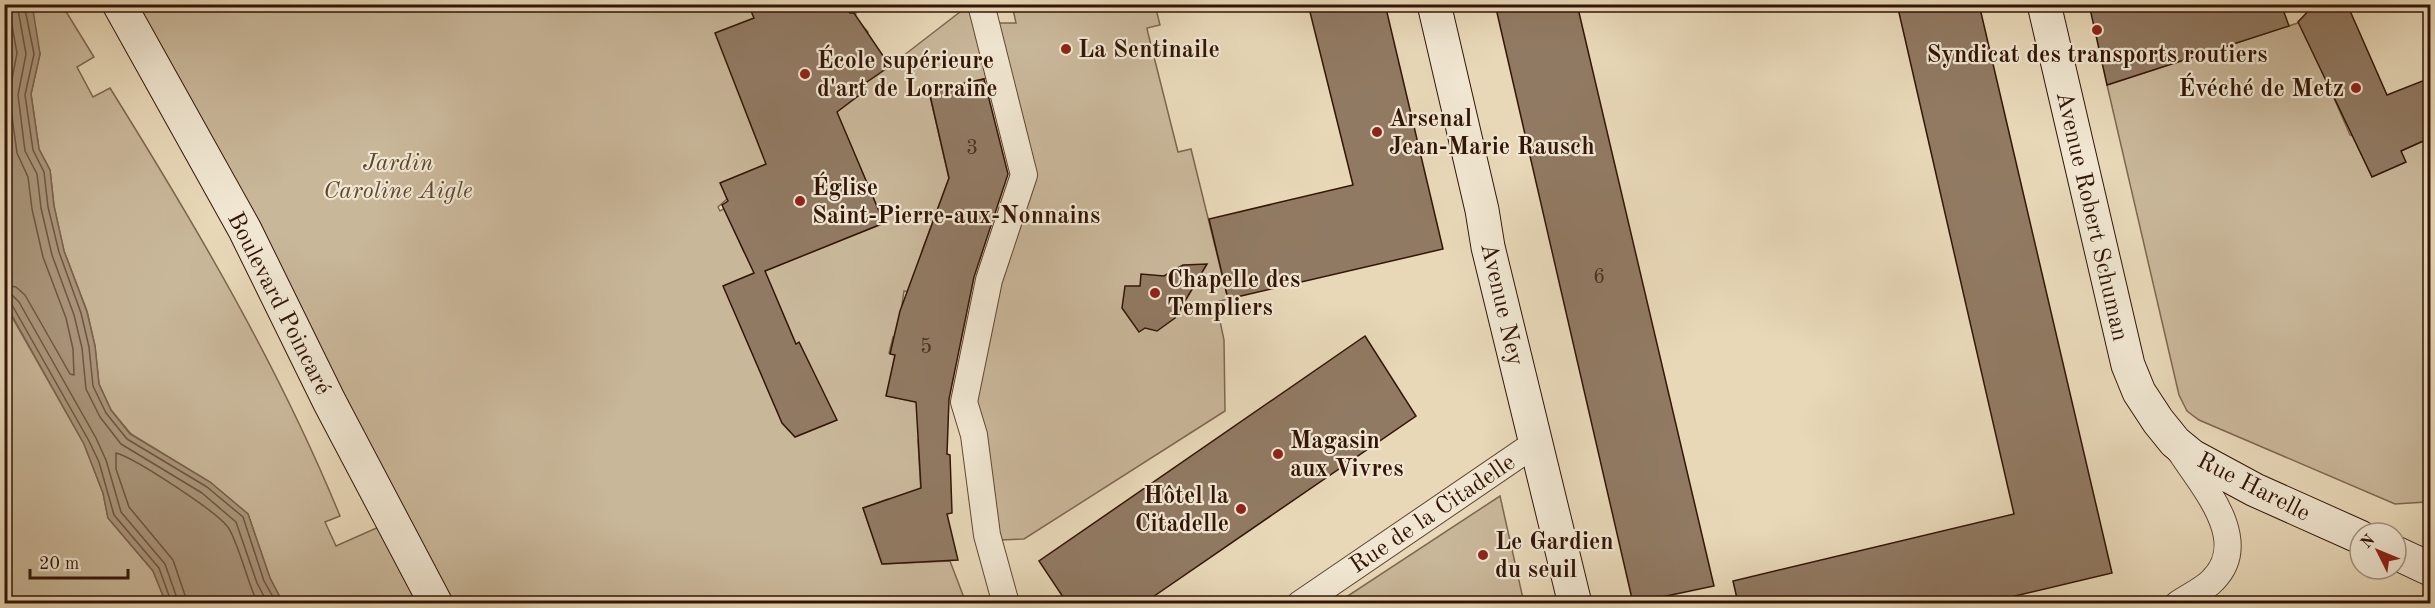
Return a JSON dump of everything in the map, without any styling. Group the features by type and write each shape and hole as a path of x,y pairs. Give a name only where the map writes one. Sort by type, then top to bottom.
{"street":[{"name":"Boulevard Poincaré","path":"119,4 244,230 329,401 436,603"},
{"path":"981,4 1024,175 989,280 964,402 974,435 987,536 1006,603"},
{"name":"Avenue Ney","path":"1434,4 1575,603"},
{"name":"Avenue Robert Schuman","path":"2044,4 2128,365 2139,392 2167,432"},
{"path":"2167,432 2222,518 2228,535 2229,556 2213,580 2178,603"},
{"name":"Rue Harelle","path":"2167,432 2192,456 2254,490 2348,532"},
{"name":"Rue de la Citadelle","path":"1300,603 1536,443"},
{"path":"2408,558 2430,566"}],"green space":[{"path":"29,5 62,5 94,57 77,67 93,97 110,88 204,244 263,351 316,460 340,516 325,522 336,546 381,526 419,603 342,603 324,598 298,604 281,599 270,578 248,514 210,482 131,434 111,410 99,384 95,346 87,311 64,251 54,206 50,170 39,149 31,94 40,54"},
{"name":"Jardin Caroline Aigle","path":"119,5 844,5 850,13 856,13 855,17 868,32 866,33 890,66 969,5 987,78 929,92 949,178 922,251 942,258 928,296 904,291 897,338 893,337 889,353 895,355 887,396 948,409 918,440 923,530 898,531 888,499 863,508 882,564 950,561 966,603 444,603","holes":["845,132 884,223 765,271 744,252 725,208 720,211 718,207 727,199 721,183"]},
{"path":"1012,5 1155,5 1160,25 1147,28 1148,33 1178,152 1191,149 1228,299 1216,302 1224,340 1225,411 1024,539 1000,540 974,405 994,304 1036,177 997,23 1016,23"},
{"path":"2301,22 2350,135 2401,151 2430,138 2430,499 2426,502 2395,504 2199,420 2187,411 2179,395 2107,85"},
{"path":"4,303 84,444 103,493 108,518 153,571 166,603 5,603"},
{"path":"1500,496 1524,603 1337,603"}],"water":[{"path":"4,5 29,5 33,10 40,54 31,94 39,149 50,170 54,206 64,251 87,312 95,346 99,384 111,410 130,434 210,482 248,514 270,578 281,599 298,603 166,603 153,571 108,518 103,493 84,444 5,303"}],"building":[{"path":"748,4 844,4 850,13 854,13 890,66 867,82 864,87 866,90 837,112 884,223 765,271 796,344 799,342 837,420 795,437 782,423 723,286 754,273 722,205 728,201 720,183 766,164 715,33 754,18"},
{"name":"Arsenal Jean-Marie Rausch","path":"1308,4 1385,4 1443,249 1228,299 1209,219 1353,185"},
{"path":"1495,4 1577,4 1714,586 1633,603"},
{"path":"1897,4 1979,4 2112,573 1985,603 1738,603 1733,581 2014,514"},
{"path":"2089,4 2281,4 2289,26 2107,85"},
{"name":"Évéché de Metz","path":"2315,4 2347,4 2387,95 2430,78 2430,138 2401,151 2406,162 2372,177 2298,22"},
{"path":"984,79 1008,174 974,277 949,399 947,454 950,455 952,513 947,514 958,560 882,564 863,508 921,488 916,402 886,396 895,355 890,354 900,311 949,178 929,91"},
{"name":"Chapelle des Templiers","path":"1207,264 1175,318 1157,331 1145,328 1139,332 1122,308 1125,286 1140,286 1141,274 1164,276 1183,265"},
{"name":"Magasin aux Vivres","path":"1365,336 1416,416 1144,603 1067,603 1039,561"}],"place":[{"name":"Syndicat des transports routiers","path":"2097,30"},
{"name":"La Sentinaile","path":"1066,49"},
{"name":"École supérieure d'art de Lorraine","path":"805,74"},
{"name":"Évéché de Metz","path":"2356,88"},
{"name":"Arsenal Jean-Marie Rausch","path":"1377,132"},
{"name":"Église Saint-Pierre-aux-Nonnains","path":"800,201"},
{"name":"Chapelle des Templiers","path":"1155,293"},
{"name":"Magasin aux Vivres","path":"1278,454"},
{"name":"Hôtel la Citadelle","path":"1241,509"},
{"name":"Le Gardien du seuil","path":"1483,555"}]}
